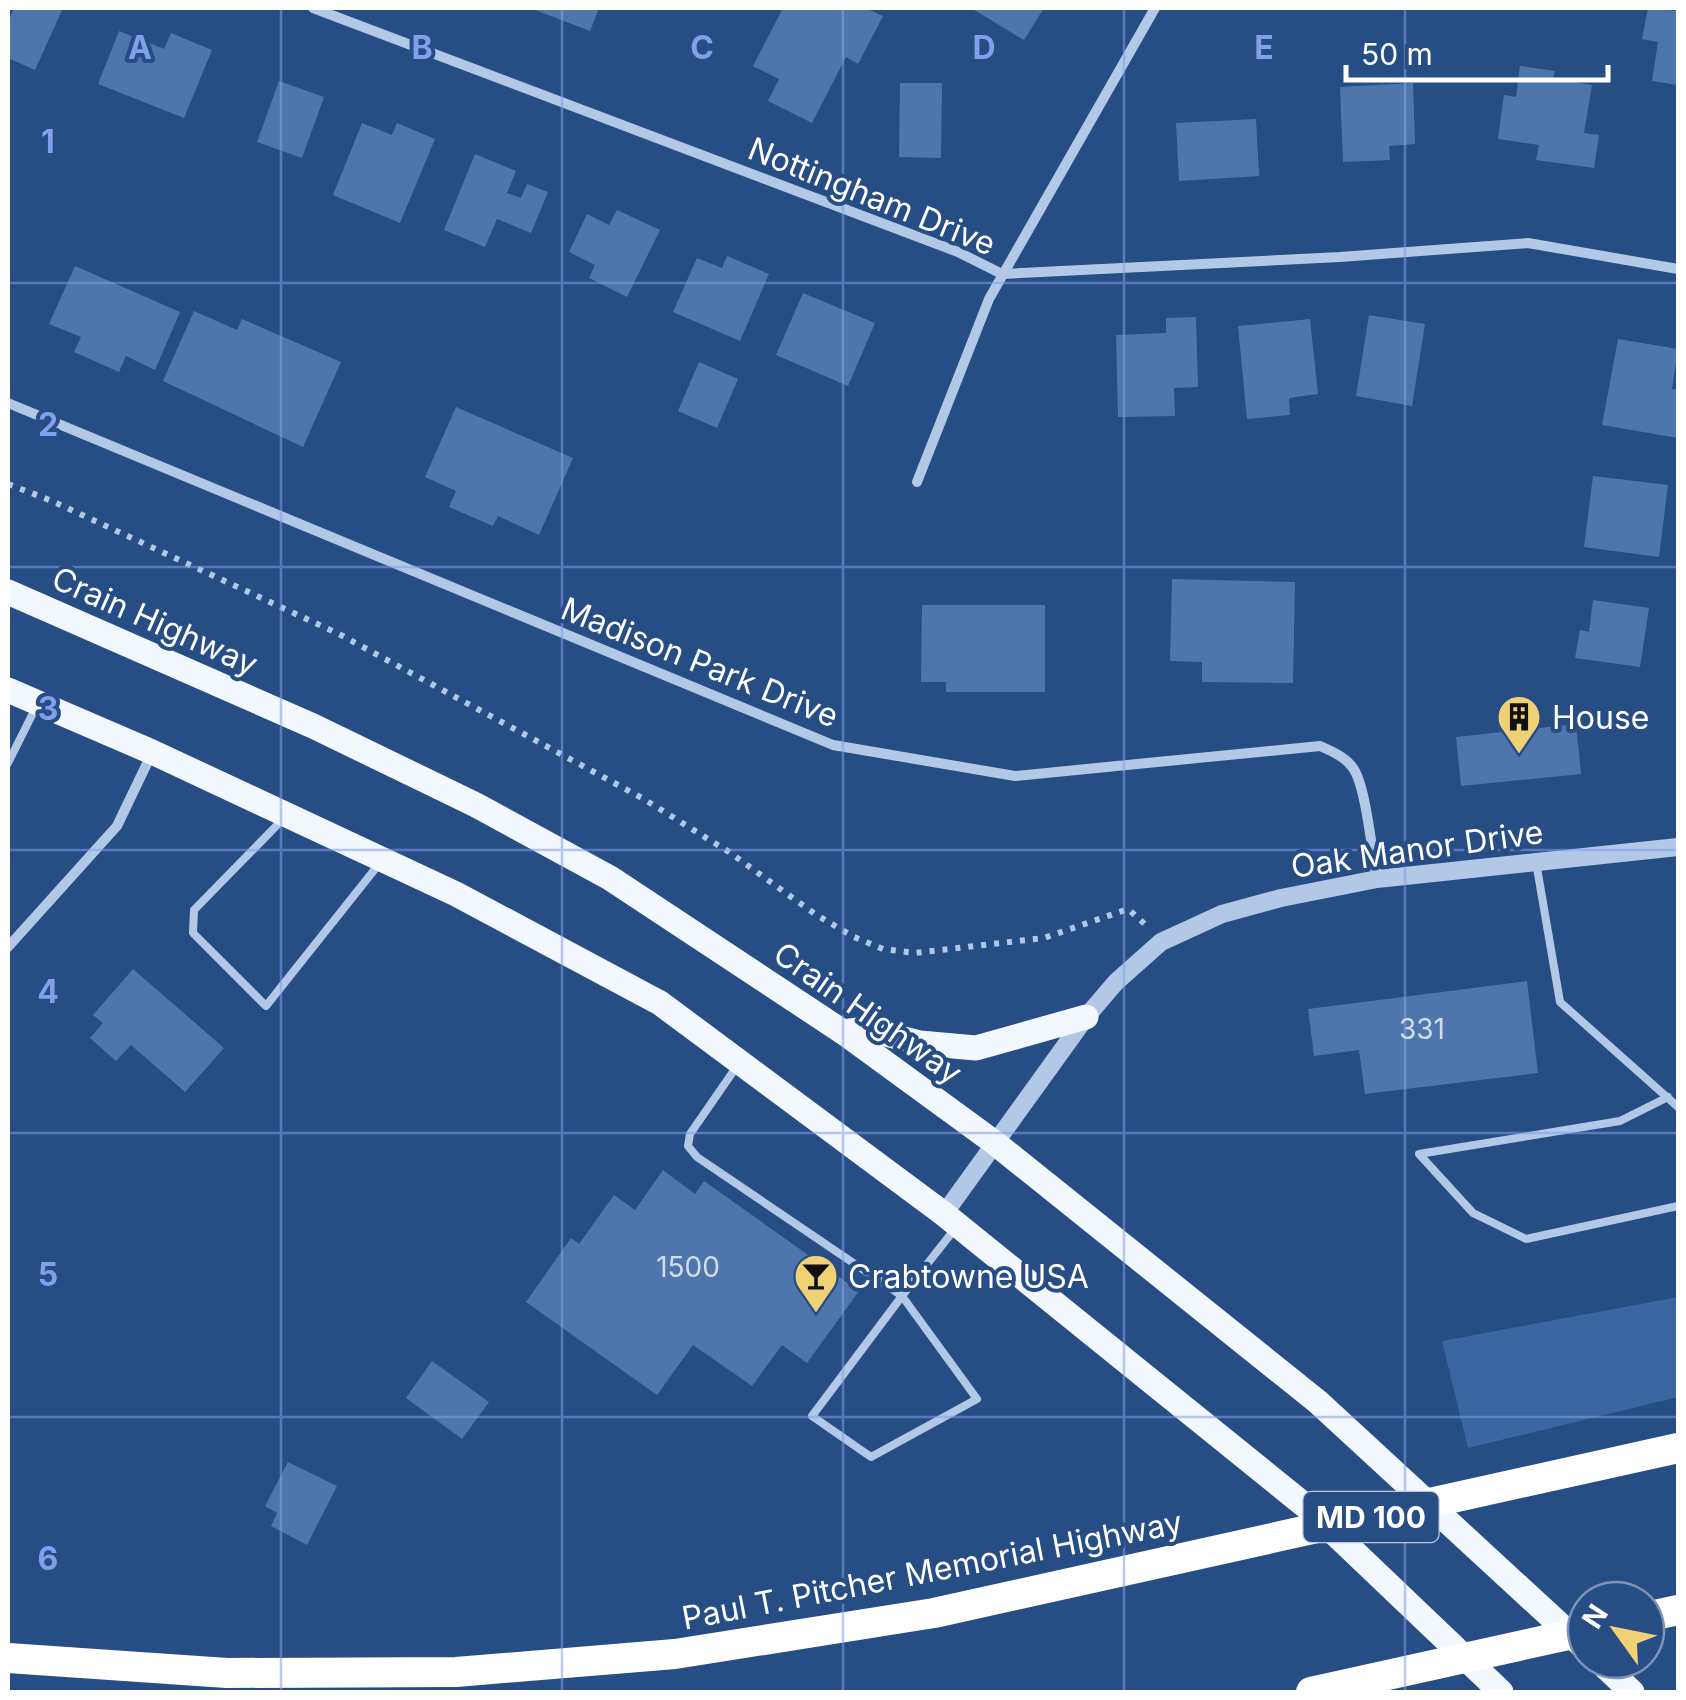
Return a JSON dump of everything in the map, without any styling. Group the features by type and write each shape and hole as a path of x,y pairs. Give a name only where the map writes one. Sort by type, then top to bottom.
{"highway":[{"name":"Paul T. Pitcher Memorial Highway","path":"8,1658 227,1673 456,1672 676,1654 934,1613 1678,1448"},
{"path":"1312,1692 1566,1635"}],"main road":[{"name":"Crain Highway","path":"8,592 313,726 476,805 610,878 843,1032 994,1143 1318,1402 1566,1631"},
{"path":"8,690 152,752 456,894 660,1003 951,1219 1308,1508 1501,1692"},
{"path":"843,1032 866,1029 920,1043 976,1048 1086,1017"}],"street":[{"name":"Nottingham Drive","path":"313,8 940,246 1002,274 1340,258 1528,244 1678,269"},
{"path":"918,482 1002,274 1156,8"},
{"name":"Madison Park Drive","path":"8,403 832,745 1015,776 1320,746 1353,767 1377,878"},
{"path":"8,946 117,826 152,752"},
{"name":"Oak Manor Drive","path":"951,1219 994,1143 1086,1017 1116,982 1161,942 1222,914 1377,878 1678,847"}],"lane":[{"path":"8,763 38,703"},
{"path":"288,815 194,910 192,934 266,1006 382,860"},
{"path":"1536,862 1560,1002 1678,1107"},
{"path":"740,1062 690,1134 688,1146 697,1157 902,1296 976,1398 871,1457 812,1416 902,1296 951,1219"},
{"path":"1668,1097 1620,1122 1419,1154 1472,1213 1526,1239 1678,1206"}],"path":[{"path":"8,484 339,634 642,798 854,938 915,953 983,946 1044,938 1128,909 1161,942"}],"shaded area":[{"path":"1678,1297 1678,1397 1468,1448 1442,1341"}],"building":[{"path":"14,8 63,8 35,70 8,58 8,22"},
{"path":"530,8 599,8 590,31"},
{"path":"783,8 865,8 883,16 858,64 846,57 812,123 768,101 779,79 753,66"},
{"path":"971,8 1044,8 1024,40"},
{"path":"1648,8 1678,11 1678,85 1652,81 1658,42 1642,39"},
{"path":"119,31 164,49 171,33 212,50 184,118 98,84"},
{"path":"1520,66 1555,71 1553,79 1592,85 1584,133 1599,135 1594,168 1536,160 1539,145 1498,139 1504,95 1516,97"},
{"path":"279,81 324,97 302,158 257,142"},
{"path":"900,83 942,83 941,158 899,157"},
{"path":"1413,83 1415,144 1389,146 1390,160 1343,162 1340,87"},
{"path":"1256,119 1259,176 1179,181 1176,123"},
{"path":"362,123 392,135 397,123 435,139 400,223 333,195"},
{"path":"475,154 516,171 507,193 521,198 527,184 548,192 531,233 497,219 485,247 444,230"},
{"path":"617,210 660,230 627,297 589,278 595,265 569,252 587,214 609,225"},
{"path":"727,256 769,274 740,341 673,312 697,258 722,268"},
{"path":"75,266 180,312 155,370 126,356 119,372 74,352 81,337 49,324"},
{"path":"803,293 875,323 848,386 776,355"},
{"path":"194,311 237,330 242,319 341,362 303,447 163,381"},
{"path":"1369,315 1425,324 1412,406 1356,396"},
{"path":"1196,317 1198,387 1174,388 1175,416 1118,417 1116,335 1166,333 1166,318"},
{"path":"1310,319 1318,394 1289,398 1290,415 1247,419 1238,326"},
{"path":"1618,339 1678,349 1672,389 1678,390 1678,438 1602,425"},
{"path":"699,362 738,379 717,428 678,411"},
{"path":"456,407 573,458 539,535 498,516 493,526 449,507 456,491 425,477"},
{"path":"1593,476 1668,485 1659,557 1584,547"},
{"path":"1172,579 1295,582 1293,683 1202,682 1202,662 1170,661"},
{"path":"1593,600 1649,608 1640,667 1575,658 1580,630 1589,632"},
{"path":"922,605 1045,605 1045,692 946,692 946,682 921,682"},
{"name":"House","path":"1576,724 1581,774 1461,786 1456,737"},
{"path":"133,969 224,1048 185,1092 131,1045 116,1061 90,1038 103,1023 93,1015"},
{"path":"1527,981 1538,1073 1365,1094 1359,1050 1314,1056 1308,1009"},
{"path":"663,1170 695,1194 704,1181 859,1291 807,1363 782,1345 752,1386 693,1345 657,1395 526,1302 571,1238 579,1244 614,1195 635,1210"},
{"path":"432,1361 489,1402 462,1439 406,1398"},
{"path":"288,1462 337,1486 307,1545 271,1526 277,1513 265,1506"}],"place":[{"name":"House","path":"1519,755"},
{"name":"Crabtowne USA","path":"816,1314"}]}
